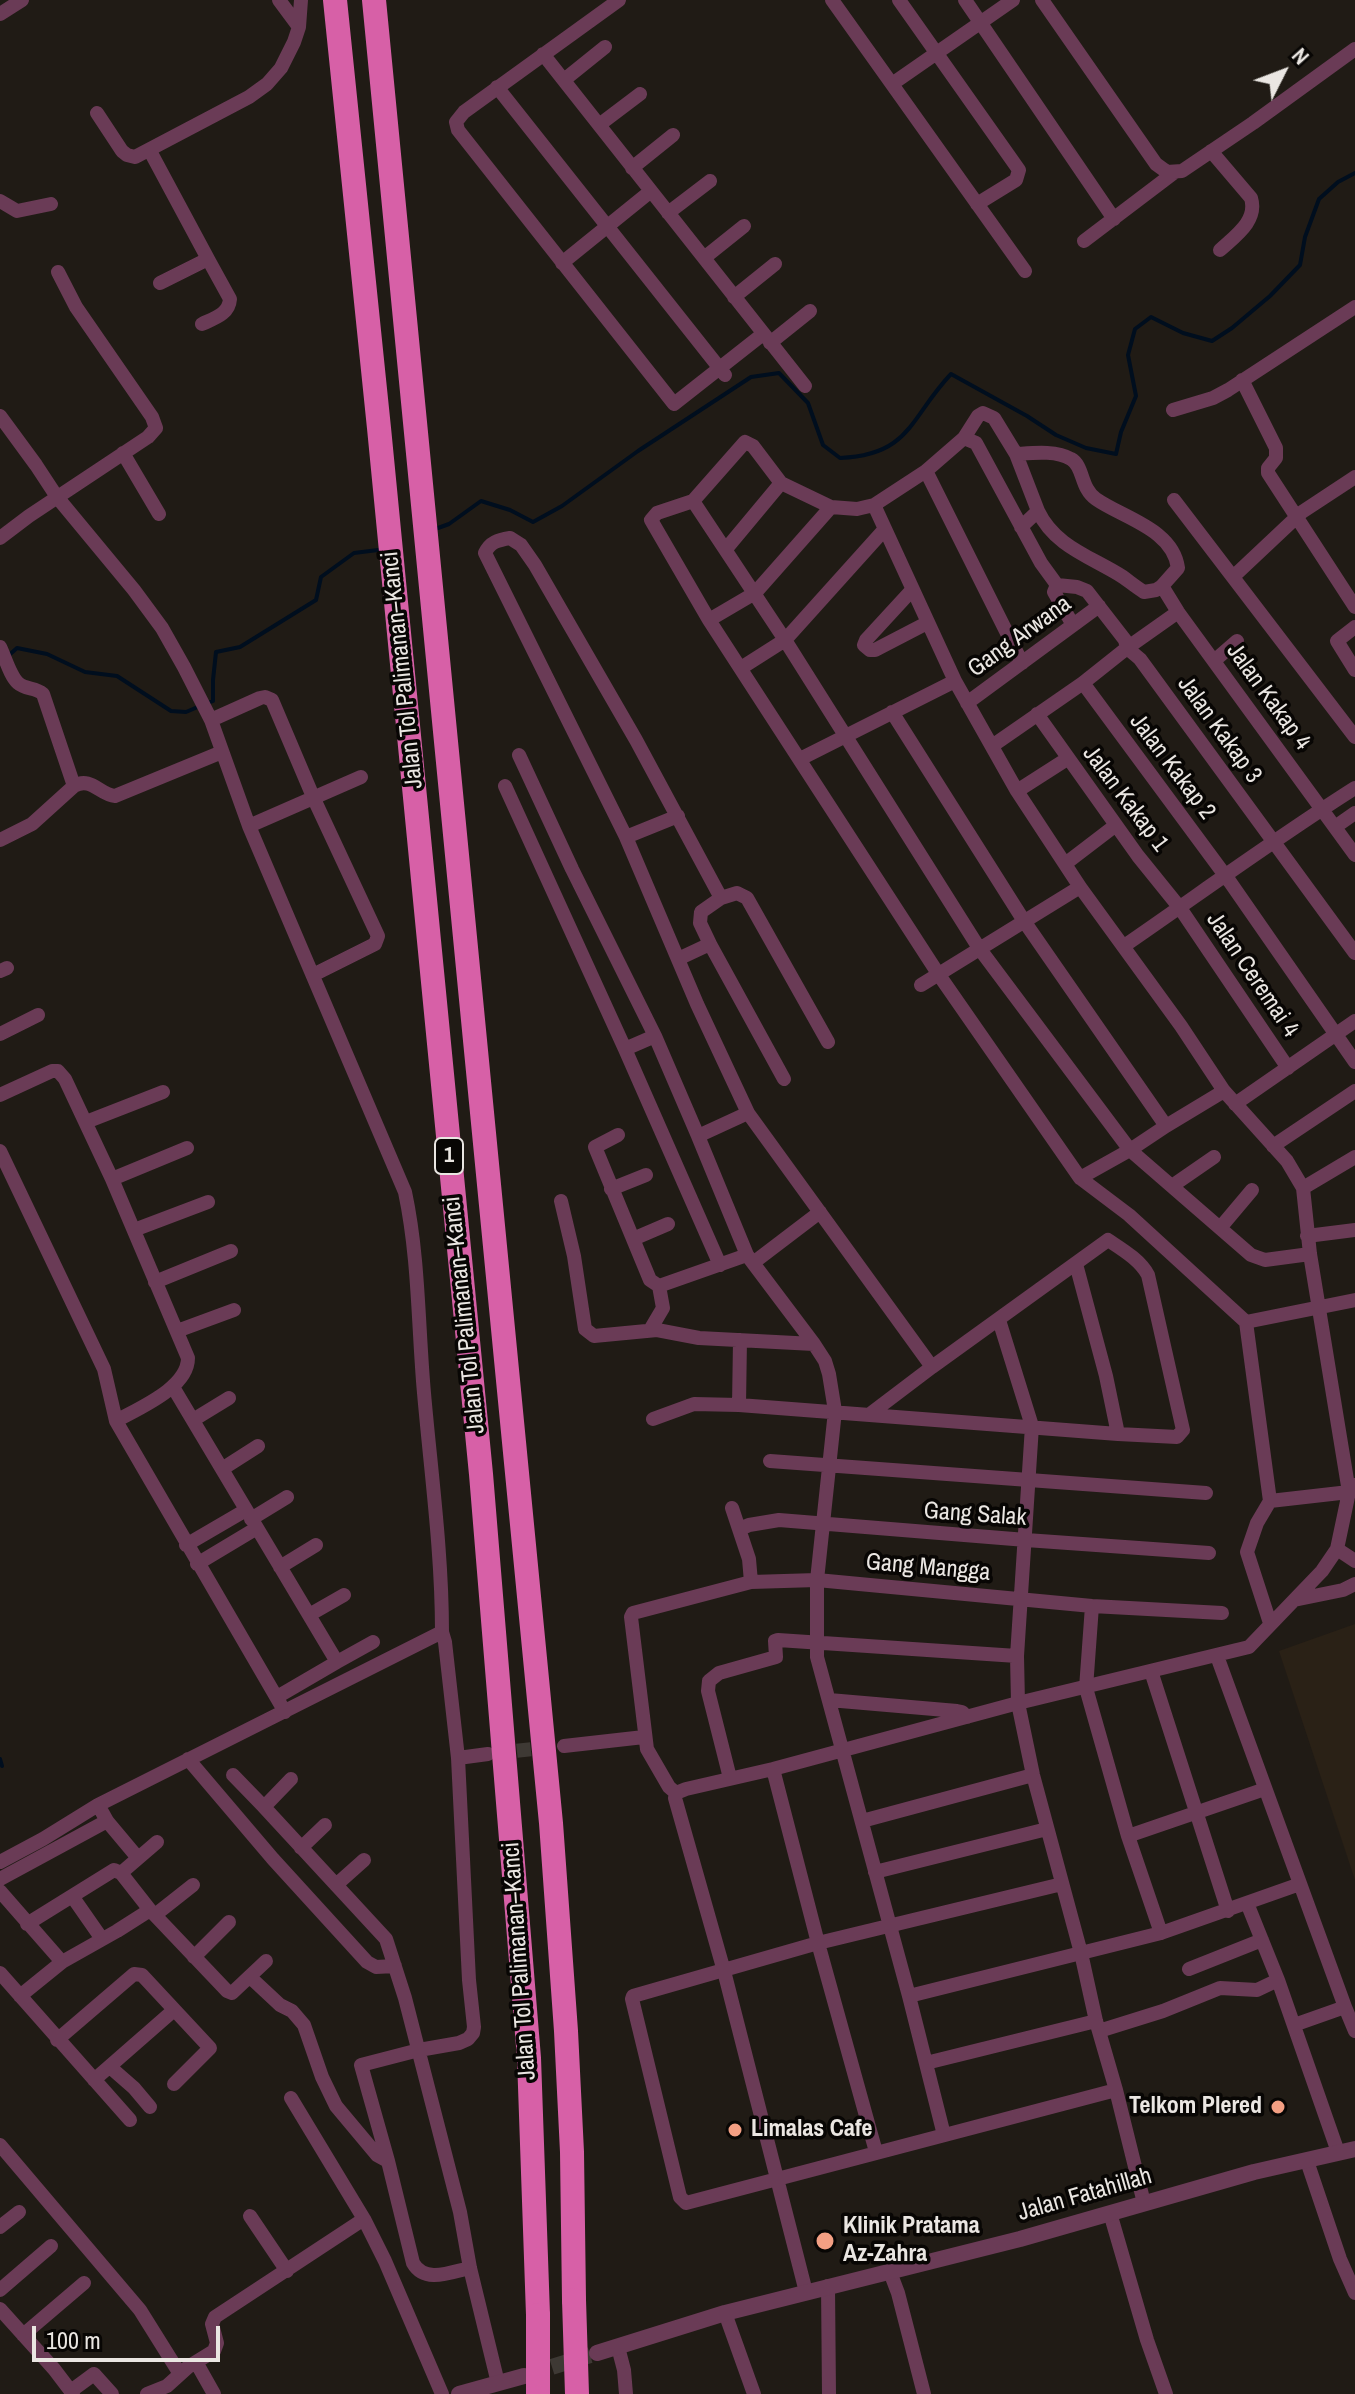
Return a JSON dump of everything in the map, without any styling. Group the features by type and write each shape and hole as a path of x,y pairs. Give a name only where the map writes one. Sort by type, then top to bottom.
{"highway":[{"name":"Jalan Tol Palimanan–Kanci","path":"335,0 481,1474 529,2058 538,2315 531,2385"},
{"name":"Jalan Tol Palimanan–Kanci","path":"374,0 550,1808 568,2061 577,2394"}],"street":[{"path":"0,14 22,0"},
{"path":"279,0 299,27"},
{"path":"97,113 122,151 135,157 249,97 267,84 287,57 299,27 301,0"},
{"path":"619,0 459,117 456,122 458,130 674,404 810,311"},
{"path":"832,0 1025,271"},
{"path":"899,0 1019,170 1016,180 977,204"},
{"path":"965,0 1114,219"},
{"path":"892,84 1013,0"},
{"path":"1042,0 1156,164 1167,172 1182,171 1355,49"},
{"path":"564,80 605,47"},
{"path":"543,54 805,386"},
{"path":"497,87 723,372"},
{"path":"599,125 640,94"},
{"path":"632,168 673,135"},
{"path":"150,151 230,299 230,306 224,313 202,324"},
{"path":"1211,151 1251,198 1253,207 1248,222 1220,250"},
{"path":"1084,241 1175,172"},
{"path":"668,213 710,181"},
{"path":"562,263 651,191"},
{"path":"0,201 17,211 51,204"},
{"path":"704,258 744,226"},
{"path":"160,283 208,259"},
{"path":"734,297 775,264"},
{"path":"0,538 148,437 156,428 152,417 76,307 58,272"},
{"path":"1173,410 1213,398 1355,307"},
{"path":"1242,380 1276,448 1276,458 1268,473 1355,607"},
{"path":"1016,454 1056,455 1074,460 1084,487 1092,497 1165,541 1177,560 1178,568 1162,586 1144,592 1060,541 1038,511 1016,454 994,418 983,413 964,438 926,471 874,505 857,509 831,507 781,483 753,446 745,442 693,501 657,513 651,520 709,620 939,975 1080,1178 1129,1215 1246,1322 1270,1501 1257,1523 1247,1552 1270,1623"},
{"path":"0,416 57,497 126,579 162,628 198,694 210,718 249,826 405,1192 412,1225 440,1550 442,1632 458,1758 474,2027 468,2039 361,2065 413,2263 417,2270 428,2275"},
{"path":"964,438 976,443 1041,563 1057,585 1082,588 1099,606"},
{"path":"123,453 159,514"},
{"path":"926,471 1022,663"},
{"path":"1234,576 1296,518 1355,477"},
{"path":"726,549 781,483"},
{"path":"1174,500 1355,737"},
{"path":"693,501 755,593 979,948 1130,1150 1251,1255 1265,1260 1310,1254"},
{"path":"676,1793 1018,1703 1249,1647 1322,1571 1337,1549 1352,1489 1307,1236 1303,1188 1293,1169 1224,1091 1080,887 1017,791 955,681 874,505"},
{"path":"709,620 755,593 831,507"},
{"path":"1021,527 1038,511"},
{"path":"741,668 785,640 884,530"},
{"path":"721,898 678,816 535,565 521,545 510,538 500,539 488,546 485,553 626,837 748,1113 932,1367"},
{"path":"1057,585 1054,592 1073,625"},
{"name":"Jalan Kakap 4","path":"1162,586 1355,855"},
{"path":"912,590 866,640 865,648 883,647 927,623"},
{"name":"Gang Arwana","path":"967,703 1099,606"},
{"name":"Jalan Kakap 3","path":"1099,606 1125,640 1127,648 1140,659 1355,953"},
{"path":"992,746 1178,612"},
{"path":"1355,627 1337,641 1355,670"},
{"path":"1214,661 1237,641"},
{"path":"4,654 15,681 43,694 74,786"},
{"path":"800,759 955,681"},
{"name":"Jalan Kakap 2","path":"1083,683 1226,877 1355,1062"},
{"path":"210,718 260,698 272,700 378,940 313,975"},
{"path":"892,712 1024,921 1166,1126"},
{"name":"Jalan Kakap 1","path":"1037,714 1067,759 1180,908"},
{"path":"0,840 32,824 80,783 97,786 108,796 115,796 222,752"},
{"path":"519,755 655,1036 750,1259 825,1361 835,1411 817,1580 817,1657 944,2135"},
{"path":"1017,791 1067,759"},
{"path":"249,826 361,777"},
{"path":"505,786 720,1265"},
{"path":"1124,946 1355,788"},
{"path":"1335,827 1355,813"},
{"path":"626,837 678,816"},
{"path":"1065,864 1116,825"},
{"path":"528,838 552,826"},
{"path":"921,985 1080,887"},
{"path":"784,1079 710,944 700,923 701,912 721,898 737,893 747,898 828,1042"},
{"name":"Jalan Ceremai 4","path":"1180,908 1288,1068"},
{"path":"678,959 710,944"},
{"path":"0,1034 38,1015"},
{"path":"1235,1104 1355,1021"},
{"path":"625,1049 655,1036"},
{"path":"0,1095 52,1071 58,1071 65,1079 112,1179 188,1358 180,1381 116,1421"},
{"path":"1080,1178 1224,1091"},
{"path":"1273,1146 1355,1091"},
{"path":"86,1122 163,1092"},
{"path":"698,1136 748,1113"},
{"path":"618,1135 595,1147 653,1284 659,1286 720,1265 750,1259 820,1212"},
{"path":"112,1179 187,1148"},
{"path":"0,1151 104,1369 116,1421 285,1712"},
{"path":"1172,1186 1214,1157"},
{"path":"1303,1188 1355,1157"},
{"path":"611,1189 646,1175"},
{"path":"1220,1228 1252,1190"},
{"path":"561,1201 574,1256 585,1329 594,1336 650,1330 699,1338 814,1344"},
{"path":"134,1230 208,1202"},
{"path":"633,1239 668,1224"},
{"path":"1307,1236 1355,1230"},
{"path":"653,1419 694,1404 835,1411 870,1414 1032,1426 1118,1434 1177,1437 1183,1430 1151,1283 1145,1269 1108,1240 870,1414"},
{"path":"155,1282 231,1251"},
{"path":"1076,1264 1118,1434"},
{"path":"650,1330 663,1308 659,1286"},
{"path":"1246,1322 1355,1300"},
{"path":"177,1331 234,1310"},
{"path":"999,1320 1032,1426 1017,1656 1018,1703 1033,1775 1144,2203"},
{"path":"739,1405 740,1340"},
{"path":"173,1387 337,1662"},
{"path":"193,1420 229,1398"},
{"path":"222,1469 258,1446"},
{"path":"770,1461 1206,1493"},
{"path":"1270,1501 1352,1489"},
{"path":"197,1564 251,1519 287,1497"},
{"path":"732,1508 749,1559 751,1582"},
{"path":"186,1545 251,1519"},
{"name":"Gang Salak","path":"740,1529 770,1520 1209,1553"},
{"path":"280,1567 316,1545"},
{"path":"1337,1549 1355,1561"},
{"name":"Gang Mangga","path":"644,1737 633,1613 751,1582 817,1580 1092,1606 1222,1613"},
{"path":"1294,1600 1328,1595 1355,1584"},
{"path":"309,1615 344,1595"},
{"path":"1092,1606 1086,1688 1128,1836 1161,1933"},
{"path":"0,1862 98,1805 442,1632"},
{"path":"730,1778 708,1691 709,1681 719,1673 776,1657 775,1641 816,1641 1017,1656"},
{"path":"277,1697 373,1642"},
{"path":"1217,1656 1355,2031"},
{"path":"1151,1671 1228,1911"},
{"path":"829,1700 957,1711 967,1717"},
{"path":"564,1746 644,1737 651,1757 676,1793 806,2292"},
{"path":"458,1758 488,1754"},
{"path":"188,1759 367,1962 376,1967 395,1966"},
{"path":"773,1769 876,2152"},
{"path":"233,1775 386,1939 419,2050 460,2212 498,2383"},
{"path":"862,1821 1033,1775"},
{"path":"264,1807 291,1779"},
{"path":"1128,1836 1265,1789"},
{"path":"98,1805 107,1821 138,1858"},
{"path":"0,1879 107,1821"},
{"path":"273,1859 325,1825"},
{"path":"875,1872 1047,1829"},
{"path":"121,1873 157,1842"},
{"path":"336,1885 364,1860"},
{"path":"27,1924 114,1870 121,1873 153,1913 227,1991 232,1993 266,1961"},
{"path":"1062,1884 818,1943 632,1999 680,2197 686,2203 1116,2090"},
{"path":"909,1996 1161,1933 1300,1884"},
{"path":"20,1996 62,1962 153,1913 193,1885"},
{"path":"0,1891 62,1962"},
{"path":"72,1896 102,1939"},
{"path":"1247,1903 1278,1980 1338,2152"},
{"path":"194,1957 229,1922"},
{"path":"1189,1969 1262,1940"},
{"path":"0,1973 130,2120"},
{"path":"57,2040 134,1974 142,1975 210,2048 174,2084"},
{"path":"250,1977 280,2005 292,2011 304,2025 336,2106 377,2155 388,2161"},
{"path":"926,2063 1163,2011 1220,1988 1257,1990 1278,1980"},
{"path":"1294,2025 1345,2007"},
{"path":"94,2080 174,2010"},
{"path":"110,2067 150,2107"},
{"path":"291,2098 364,2219 411,2317 442,2394"},
{"path":"0,2145 140,2310 180,2374"},
{"name":"Jalan Fatahillah","path":"597,2353 725,2313 890,2272 1254,2172 1355,2149"},
{"path":"1307,2161 1340,2259 1355,2293"},
{"path":"0,2227 19,2212"},
{"path":"1110,2213 1166,2394"},
{"path":"250,2216 287,2271"},
{"path":"147,2394 159,2391 216,2347 212,2324 215,2317 364,2219"},
{"path":"0,2290 51,2246"},
{"path":"394,2282 470,2268"},
{"path":"890,2272 924,2394"},
{"path":"23,2335 84,2283"},
{"path":"828,2286 829,2394"},
{"path":"0,2309 72,2392 94,2374 112,2394"},
{"path":"725,2313 754,2394"},
{"path":"618,2347 626,2394"},
{"path":"196,2362 214,2394"},
{"path":"459,2394 498,2383 531,2385"}],"shaded area":[{"path":"1355,1624 1355,1880 1279,1651"}],"waterway":[{"path":"438,528 449,524 481,501 510,510 533,522 562,506 638,451 751,377 779,373 808,403 823,445 840,458 882,450 896,441 951,374 1056,435 1086,448 1116,454 1121,432 1136,396 1128,355 1135,329 1151,317 1183,333 1212,341 1232,328 1300,265 1305,237 1319,199 1338,182 1355,173"},
{"path":"208,703 213,701 216,652 240,647 316,600 321,577 354,553 378,550"},
{"path":"8,656 17,648 47,654 85,672 117,676 171,711 186,712 200,706"},
{"path":"0,1759 2,1766"}],"tunnel":[{"path":"496,1753 551,1747"},
{"path":"529,2374 597,2353"}],"place":[{"name":"Telkom Plered","path":"1278,2107"},
{"name":"Limalas Cafe","path":"735,2130"},
{"name":"Klinik Pratama Az-Zahra","path":"825,2241"}]}
